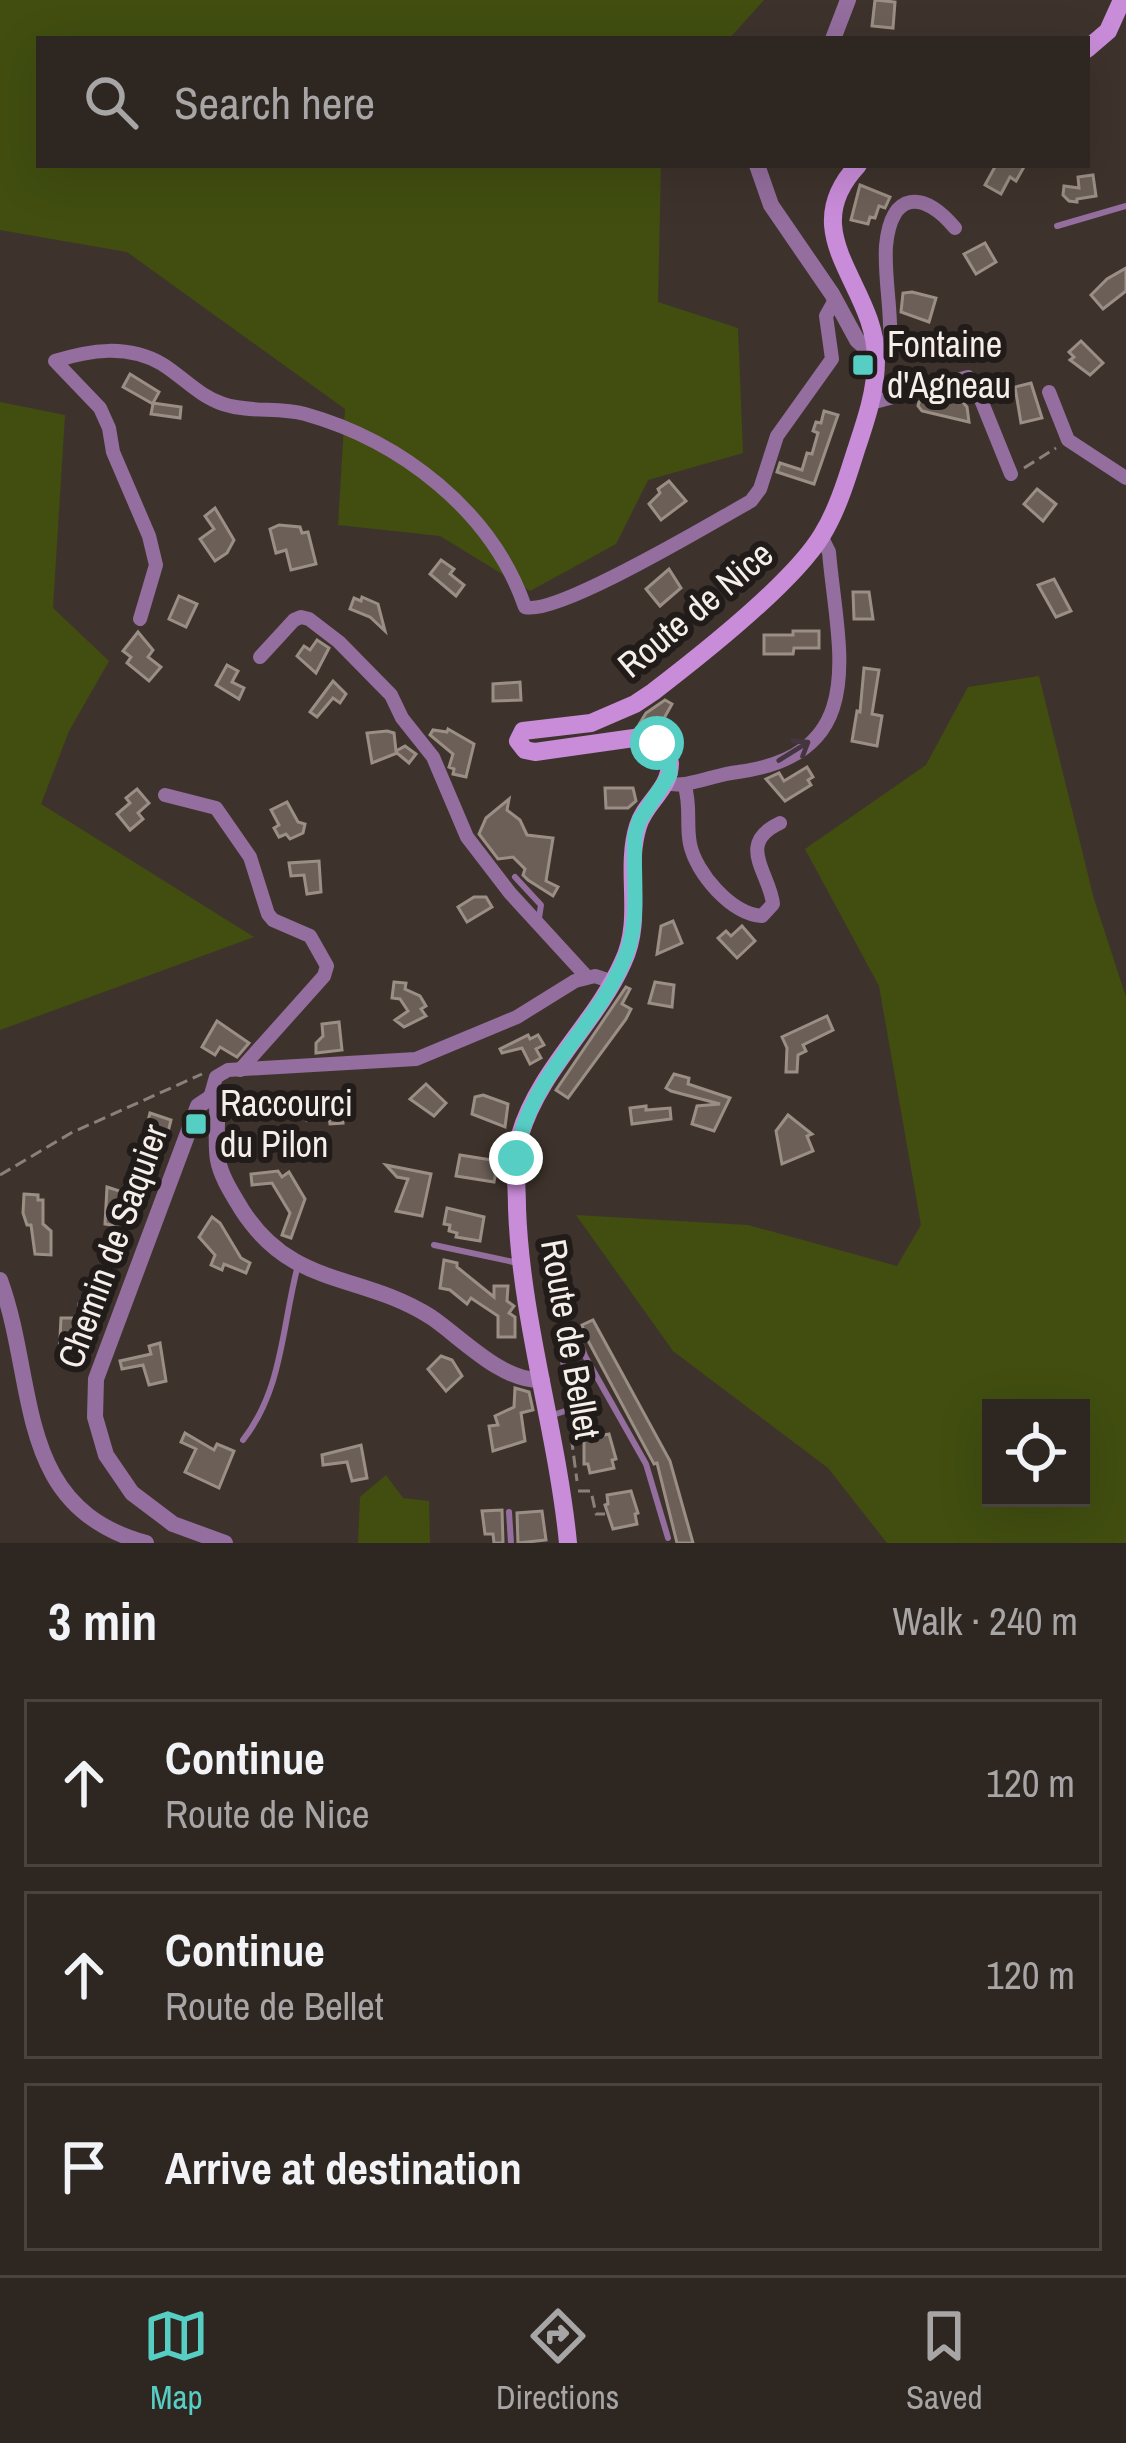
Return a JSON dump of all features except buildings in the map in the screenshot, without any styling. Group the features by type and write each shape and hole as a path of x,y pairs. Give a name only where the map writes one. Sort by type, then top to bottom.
{"main road":[{"path":"1090,46 1108,31 1122,0"},
{"name":"Route de Nice","path":"676,785 664,750 651,740 623,737 535,752 521,746 520,736 531,729 591,723 635,704 794,570 821,536 838,502 872,403 876,354 870,322 837,247 832,224 834,198 857,168"},
{"name":"Route de Bellet","path":"568,1543 559,1414 542,1380 521,1263 516,1179 520,1137 542,1088 624,961 635,921 639,821 676,785"}],"street":[{"path":"834,36 848,0"},
{"path":"758,168 771,205 857,340 876,354 890,344 886,242 902,207 913,201 927,202 955,228"},
{"path":"140,619 156,566 149,536 100,408 55,361 105,350 133,353 161,364 200,394 223,404 301,413 353,433 451,491 488,537 525,607 535,610 579,594 751,500 760,489 777,436 832,359 826,316 835,300"},
{"path":"872,403 968,377 1011,474"},
{"path":"1049,392 1068,440 1126,478"},
{"path":"780,823 766,831 758,844 758,863 773,904 762,916 751,915 720,891 694,860 676,785 788,758 827,724 842,672 829,552 821,536"},
{"path":"260,657 301,617 326,631 368,669 426,743 467,837 509,893 586,977 613,982"},
{"path":"165,795 215,808 250,857 268,914 310,936 327,966 324,976 234,1070"},
{"path":"210,1098 216,1077 234,1070 416,1059 517,1017 586,977"},
{"name":"Chemin de Saquier","path":"225,1543 173,1524 132,1493 106,1455 94,1417 96,1379 145,1241 198,1106 210,1098 217,1104 218,1160 262,1239 298,1265 407,1305 509,1372 542,1380"},
{"name":"Chemin de Saquier","path":"0,1280 35,1434 54,1478 96,1524 146,1543"}],"lane":[{"path":"1057,226 1126,206"},
{"path":"515,877 541,905 538,922"},
{"path":"434,1245 521,1263"},
{"path":"243,1440 265,1407 277,1376 298,1265"},
{"path":"559,1414 570,1394 558,1331 567,1323 575,1327 585,1356 646,1464 668,1538"},
{"path":"509,1512 511,1543"}],"path":[{"path":"1011,474 1068,440"},
{"path":"0,1175 71,1133 193,1078 220,1067 234,1070"},
{"path":"559,1414 573,1455 578,1490 591,1491 596,1514 605,1514"},
{"path":"573,1455 582,1454"},
{"path":"585,1481 586,1491"}],"green space":[{"path":"0,0 764,0 732,36 36,36 36,168 661,168 658,302 738,328 743,453 648,480 616,544 530,591 440,536 338,525 345,409 127,252 0,230"},
{"path":"0,402 65,415 53,608 109,661 69,731 41,804 254,937 0,1030"},
{"path":"1039,676 1094,899 1126,997 1126,1543 887,1543 828,1468 673,1351 576,1215 748,1225 897,1266 921,1225 879,986 805,849 926,765 968,687"},
{"path":"386,1475 403,1498 429,1501 430,1543 358,1543 360,1497"}],"place":[{"name":"Fontaine d'Agneau","path":"863,365"},
{"name":"Raccourci du Pilon","path":"196,1124"}],"route":[{"path":"516,1158 533,1102 604,998 632,940 635,835 670,774 668,757 657,743"}]}
